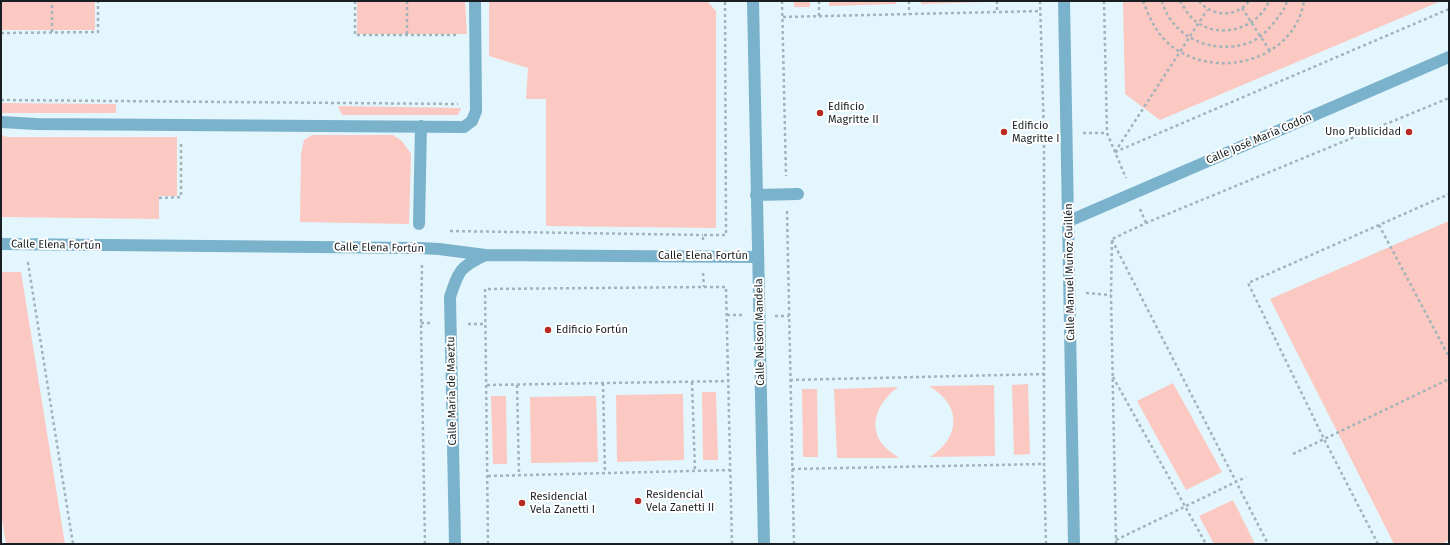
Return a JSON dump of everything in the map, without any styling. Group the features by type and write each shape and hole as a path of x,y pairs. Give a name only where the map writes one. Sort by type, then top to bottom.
{"street":[{"path":"1,122 36,124 464,127 472,121 476,111 475,1"},
{"name":"Calle Nelson Mandela","path":"753,1 764,544"},
{"name":"Calle Manuel Muñoz Guillén","path":"1064,1 1074,544"},
{"name":"Calle José María Codón","path":"1069,221 1449,57"},
{"path":"419,224 421,126"},
{"path":"756,195 792,194"},
{"name":"Calle Elena Fortún","path":"1,244 426,248 485,255 758,257"},
{"name":"Calle María de Maeztu","path":"455,544 450,297 456,278 466,264 485,255"}],"path":[{"path":"52,1 52,32"},
{"path":"1,33 98,32 98,1"},
{"path":"355,1 355,35 461,35"},
{"path":"407,1 407,35"},
{"path":"447,231 726,235 724,1"},
{"path":"782,1 792,194 790,380 794,544"},
{"path":"819,1 819,16"},
{"path":"909,1 909,14"},
{"path":"997,1 997,12"},
{"path":"1040,1 1044,150 1044,464 1046,544"},
{"path":"1104,1 1106,133 1146,223"},
{"path":"1142,1 1152,25 1170,44 1192,58 1217,64 1243,62 1270,51 1288,36 1302,14 1304,1"},
{"path":"1162,1 1165,11 1178,31 1200,44 1221,47 1249,43 1270,29 1285,8 1286,1"},
{"path":"1180,1 1187,13 1198,23 1214,30 1230,30 1246,26 1259,16 1269,1"},
{"path":"1199,1 1206,10 1227,14 1242,8 1249,1"},
{"path":"1242,8 1270,51"},
{"path":"1115,152 1449,9"},
{"path":"1115,152 1206,10"},
{"path":"783,17 1041,11"},
{"path":"1112,239 1146,223 1449,98"},
{"path":"1,100 462,104"},
{"path":"159,198 181,197 181,134"},
{"path":"1378,544 1324,439 1248,283 1449,194"},
{"path":"1379,225 1449,357"},
{"path":"703,235 704,287"},
{"path":"1112,239 1116,544"},
{"path":"1112,239 1268,544"},
{"path":"425,544 421,323 422,265 426,248"},
{"path":"36,263 28,263 73,544"},
{"path":"415,265 422,265"},
{"path":"488,544 485,289 726,287 732,544"},
{"path":"790,380 1045,374"},
{"path":"1113,376 1206,544"},
{"path":"1293,454 1449,379"},
{"path":"487,385 729,381"},
{"path":"692,382 695,470"},
{"path":"603,383 605,473"},
{"path":"517,385 519,475"},
{"path":"792,469 1044,464"},
{"path":"488,476 730,470"},
{"path":"1116,540 1246,477"}],"shaded area":[{"path":"1,1 95,1 95,30 1,30"},
{"path":"357,1 465,1 467,34 357,34"},
{"path":"489,1 707,1 716,11 716,228 546,226 546,99 526,99 528,68 489,56"},
{"path":"794,1 810,1 810,7 794,7"},
{"path":"829,1 896,1 896,4 829,6"},
{"path":"921,1 987,1 987,2 921,4"},
{"path":"1123,1 1441,1 1160,120 1125,94"},
{"path":"1,103 116,104 116,113 1,113"},
{"path":"338,106 461,108 458,115 342,115"},
{"path":"1,135 8,137 177,137 177,196 159,196 159,219 1,217"},
{"path":"312,135 393,135 402,141 411,154 409,224 300,222 301,154 304,140"},
{"path":"1449,221 1449,540 1442,544 1394,544 1270,299"},
{"path":"1,272 21,272 65,544 6,544 1,513"},
{"path":"1173,383 1222,472 1186,490 1137,401"},
{"path":"1028,384 1030,454 1014,455 1012,385"},
{"path":"994,385 995,456 930,457 948,440 954,421 952,412 947,402 940,394 929,386"},
{"path":"898,387 885,399 880,407 877,414 876,430 884,446 899,458 837,458 834,389"},
{"path":"802,389 817,389 818,457 803,457"},
{"path":"702,392 716,392 718,460 703,460"},
{"path":"683,394 684,460 617,462 616,395"},
{"path":"491,396 506,396 507,464 493,464"},
{"path":"596,396 598,462 531,463 530,397"},
{"path":"1233,500 1255,544 1214,544 1199,516"}],"place":[{"name":"Edificio Magritte II","path":"820,113"},
{"name":"Edificio Magritte I","path":"1004,132"},
{"name":"Uno Publicidad","path":"1409,132"},
{"name":"Edificio Fortún","path":"548,330"},
{"name":"Residencial Vela Zanetti II","path":"638,501"},
{"name":"Residencial Vela Zanetti I","path":"522,503"}]}
